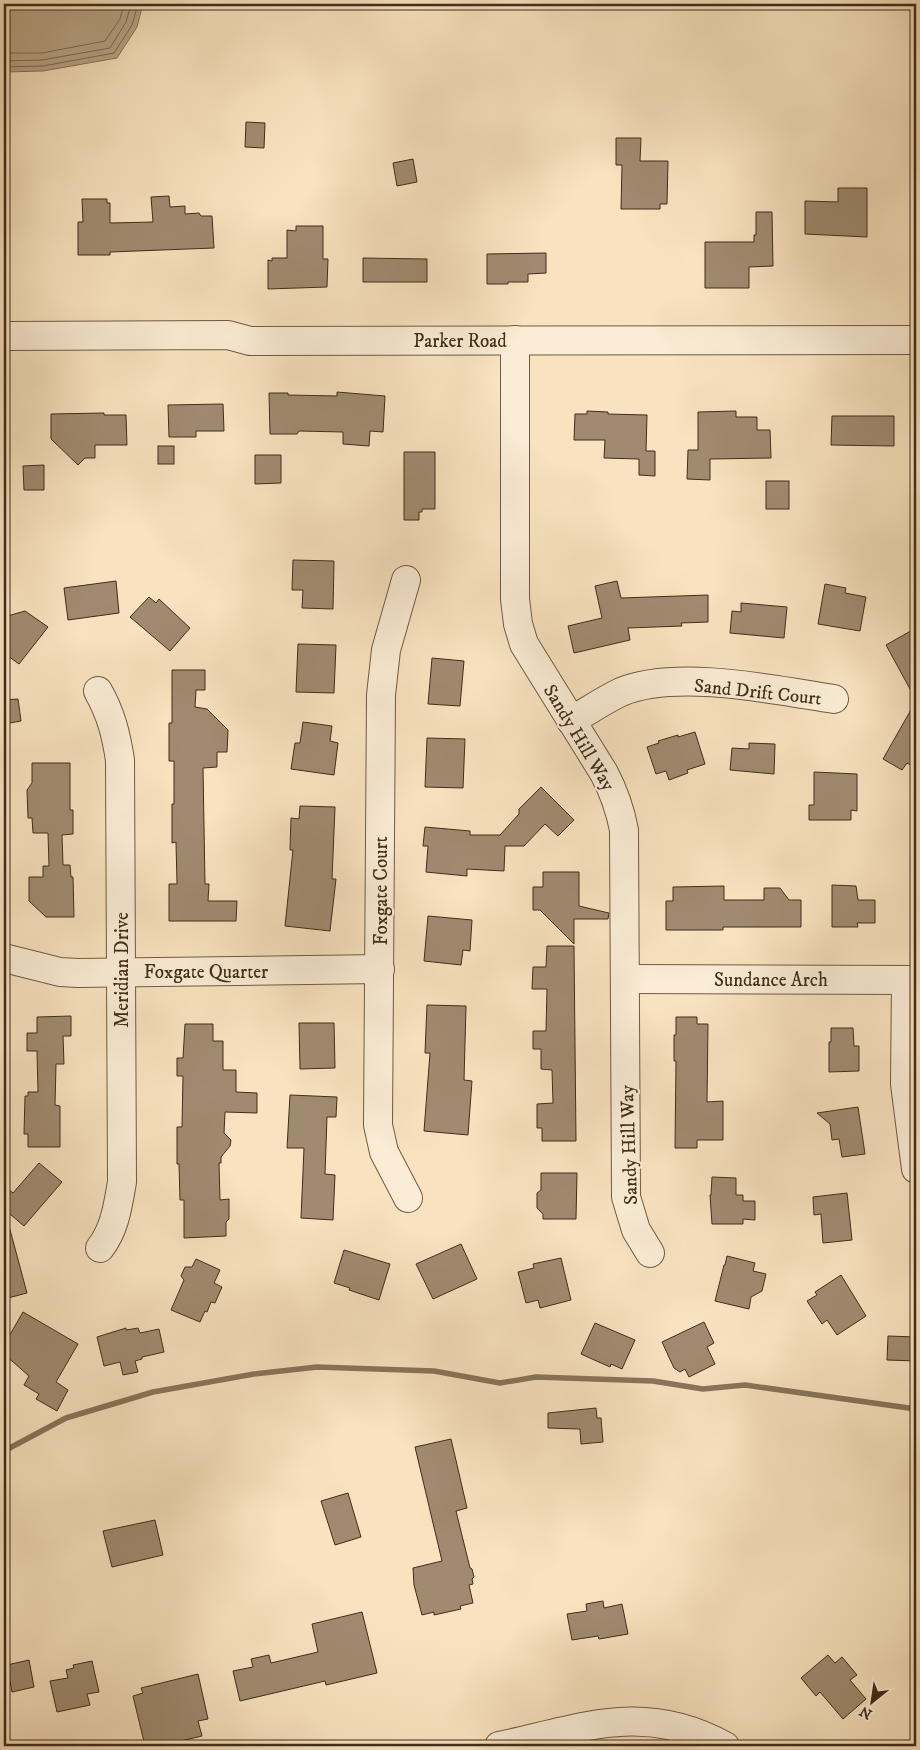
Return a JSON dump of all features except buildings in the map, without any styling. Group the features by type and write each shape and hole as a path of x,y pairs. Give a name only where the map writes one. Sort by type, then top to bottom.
{"street":[{"name":"Parker Road","path":"4,336 228,335 250,340 916,340"},
{"name":"Sandy Hill Way","path":"515,340 515,599 518,624 524,644 604,773 620,809 624,830 626,1197 636,1230 650,1253"},
{"name":"Foxgate Court","path":"406,580 386,650 381,695 378,1126 384,1152 408,1198"},
{"name":"Sand Drift Court","path":"571,721 621,692 664,683 750,686 834,699"},
{"name":"Meridian Drive","path":"98,691 116,731 120,760 122,1182 116,1215 100,1248"},
{"name":"Foxgate Quarter","path":"4,958 60,972 380,969"},
{"name":"Sundance Arch","path":"626,979 911,980"},
{"path":"911,980 905,1084 916,1168"},
{"path":"499,1746 618,1721 665,1723 687,1728 724,1746"}],"water":[{"path":"4,4 143,4 137,27 117,58 43,71 4,72"}],"waterway":[{"path":"4,1451 66,1418 153,1392 254,1374 317,1367 434,1371 500,1383 536,1377 653,1381 703,1389 745,1385 916,1409"}]}
